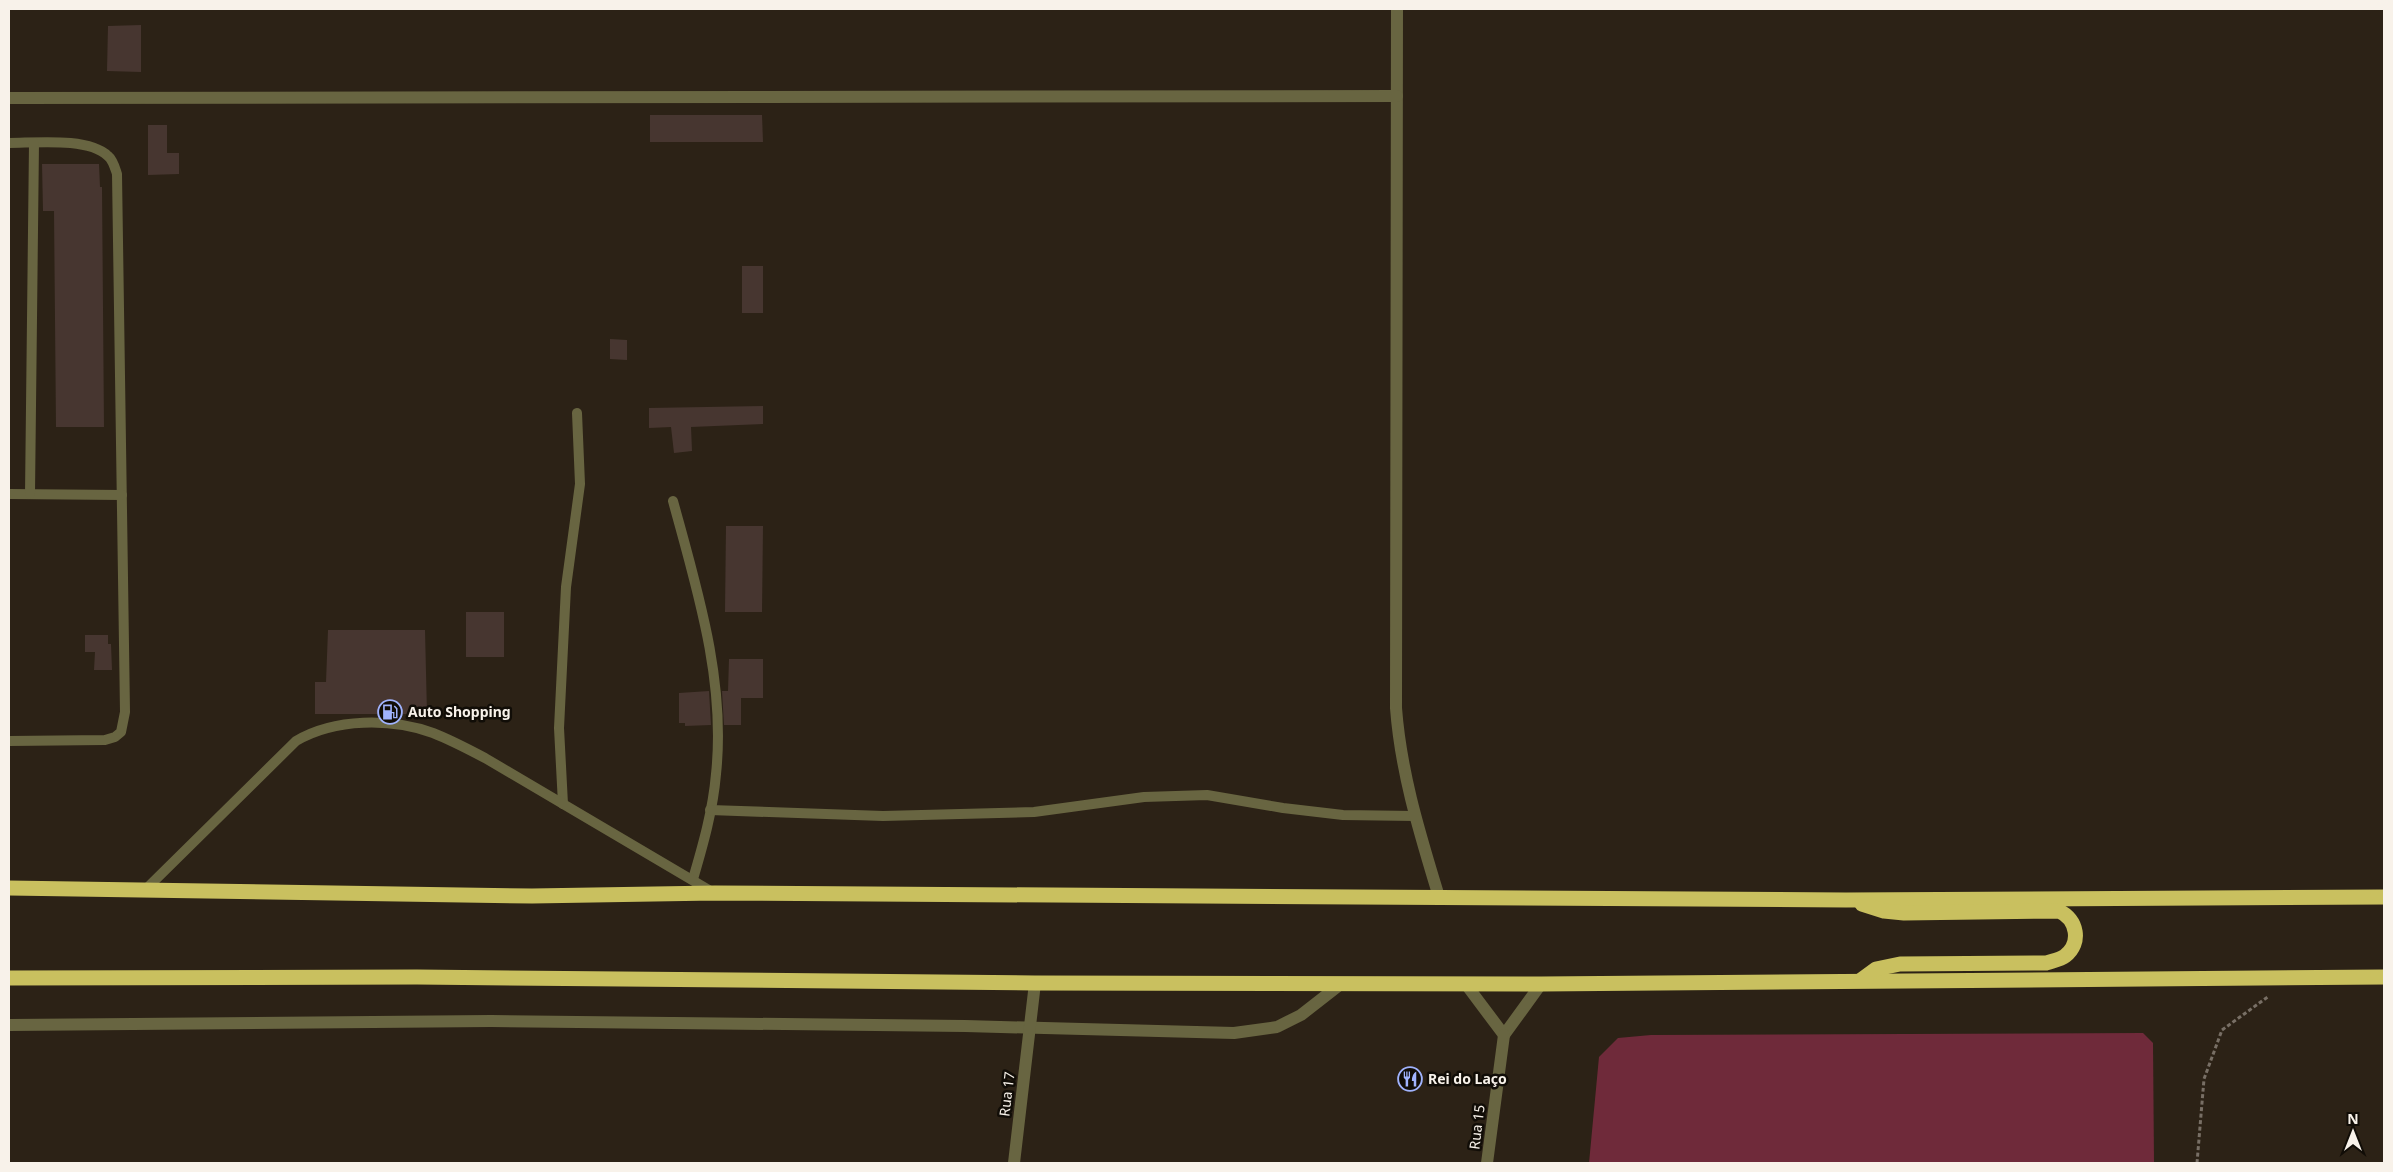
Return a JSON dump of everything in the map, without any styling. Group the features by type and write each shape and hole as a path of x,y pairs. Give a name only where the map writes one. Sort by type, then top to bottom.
{"highway":[{"path":"9,888 532,896 715,893 1846,900 2384,897"},
{"path":"1846,900 1884,911 1904,913 2059,911 2068,915 2075,930 2073,946 2064,957 2046,963 1900,964 1876,969 1861,980"},
{"path":"9,978 427,978 1035,983 1541,984 2384,977"}],"street":[{"path":"1397,9 1396,708 1399,742 1414,816 1439,896"},
{"path":"9,98 1397,96"},
{"name":"Rua 17","path":"1014,1163 1035,983"},
{"path":"9,1034 9,1025 491,1021 1030,1028 1234,1033 1277,1027 1300,1015 1342,983"},
{"path":"1465,983 1504,1035 1541,984"},
{"name":"Rua 15","path":"1487,1163 1504,1035"}],"lane":[{"path":"9,143 92,147 109,156 117,174 125,712 121,732 115,737 105,740 9,741"},
{"path":"30,494 34,143"},
{"path":"563,804 559,728 566,587 580,484 576,414"},
{"path":"9,494 122,495"},
{"path":"673,501 700,603 712,666 718,715 716,775 710,810 693,879"},
{"path":"146,889 296,741 311,732 331,726 372,723 406,726 432,733 485,758 715,893"},
{"path":"710,810 883,816 1034,812 1144,797 1207,795 1283,808 1343,815 1414,816"}],"path":[{"path":"2197,1163 2204,1079 2222,1030 2296,977"}],"shaded area":[{"path":"2143,1033 2153,1043 2154,1163 1589,1163 1599,1057 1618,1038 1651,1035"}],"building":[{"path":"141,25 141,72 107,71 108,26"},
{"path":"650,115 762,115 763,142 650,142"},
{"path":"148,125 167,125 167,153 179,153 179,174 148,175"},
{"path":"42,164 99,164 100,187 102,187 104,427 56,427 54,211 43,211"},
{"path":"742,266 763,266 763,313 742,313"},
{"path":"610,339 627,340 627,360 610,359"},
{"path":"763,406 763,424 691,427 692,451 674,453 671,427 649,428 649,408"},
{"path":"726,526 763,526 762,612 725,612"},
{"path":"466,612 504,612 504,657 466,657"},
{"path":"328,630 425,630 427,714 315,714 315,682 326,682"},
{"path":"85,635 108,635 108,644 111,644 112,670 94,670 95,652 85,652"},
{"path":"729,659 763,659 763,698 741,698 741,725 724,725 722,691 728,691"},
{"path":"709,691 711,725 685,726 685,723 679,723 679,693"}],"place":[{"name":"Auto Shopping","path":"390,712"},
{"name":"Rei do Laço","path":"1410,1079"}]}
